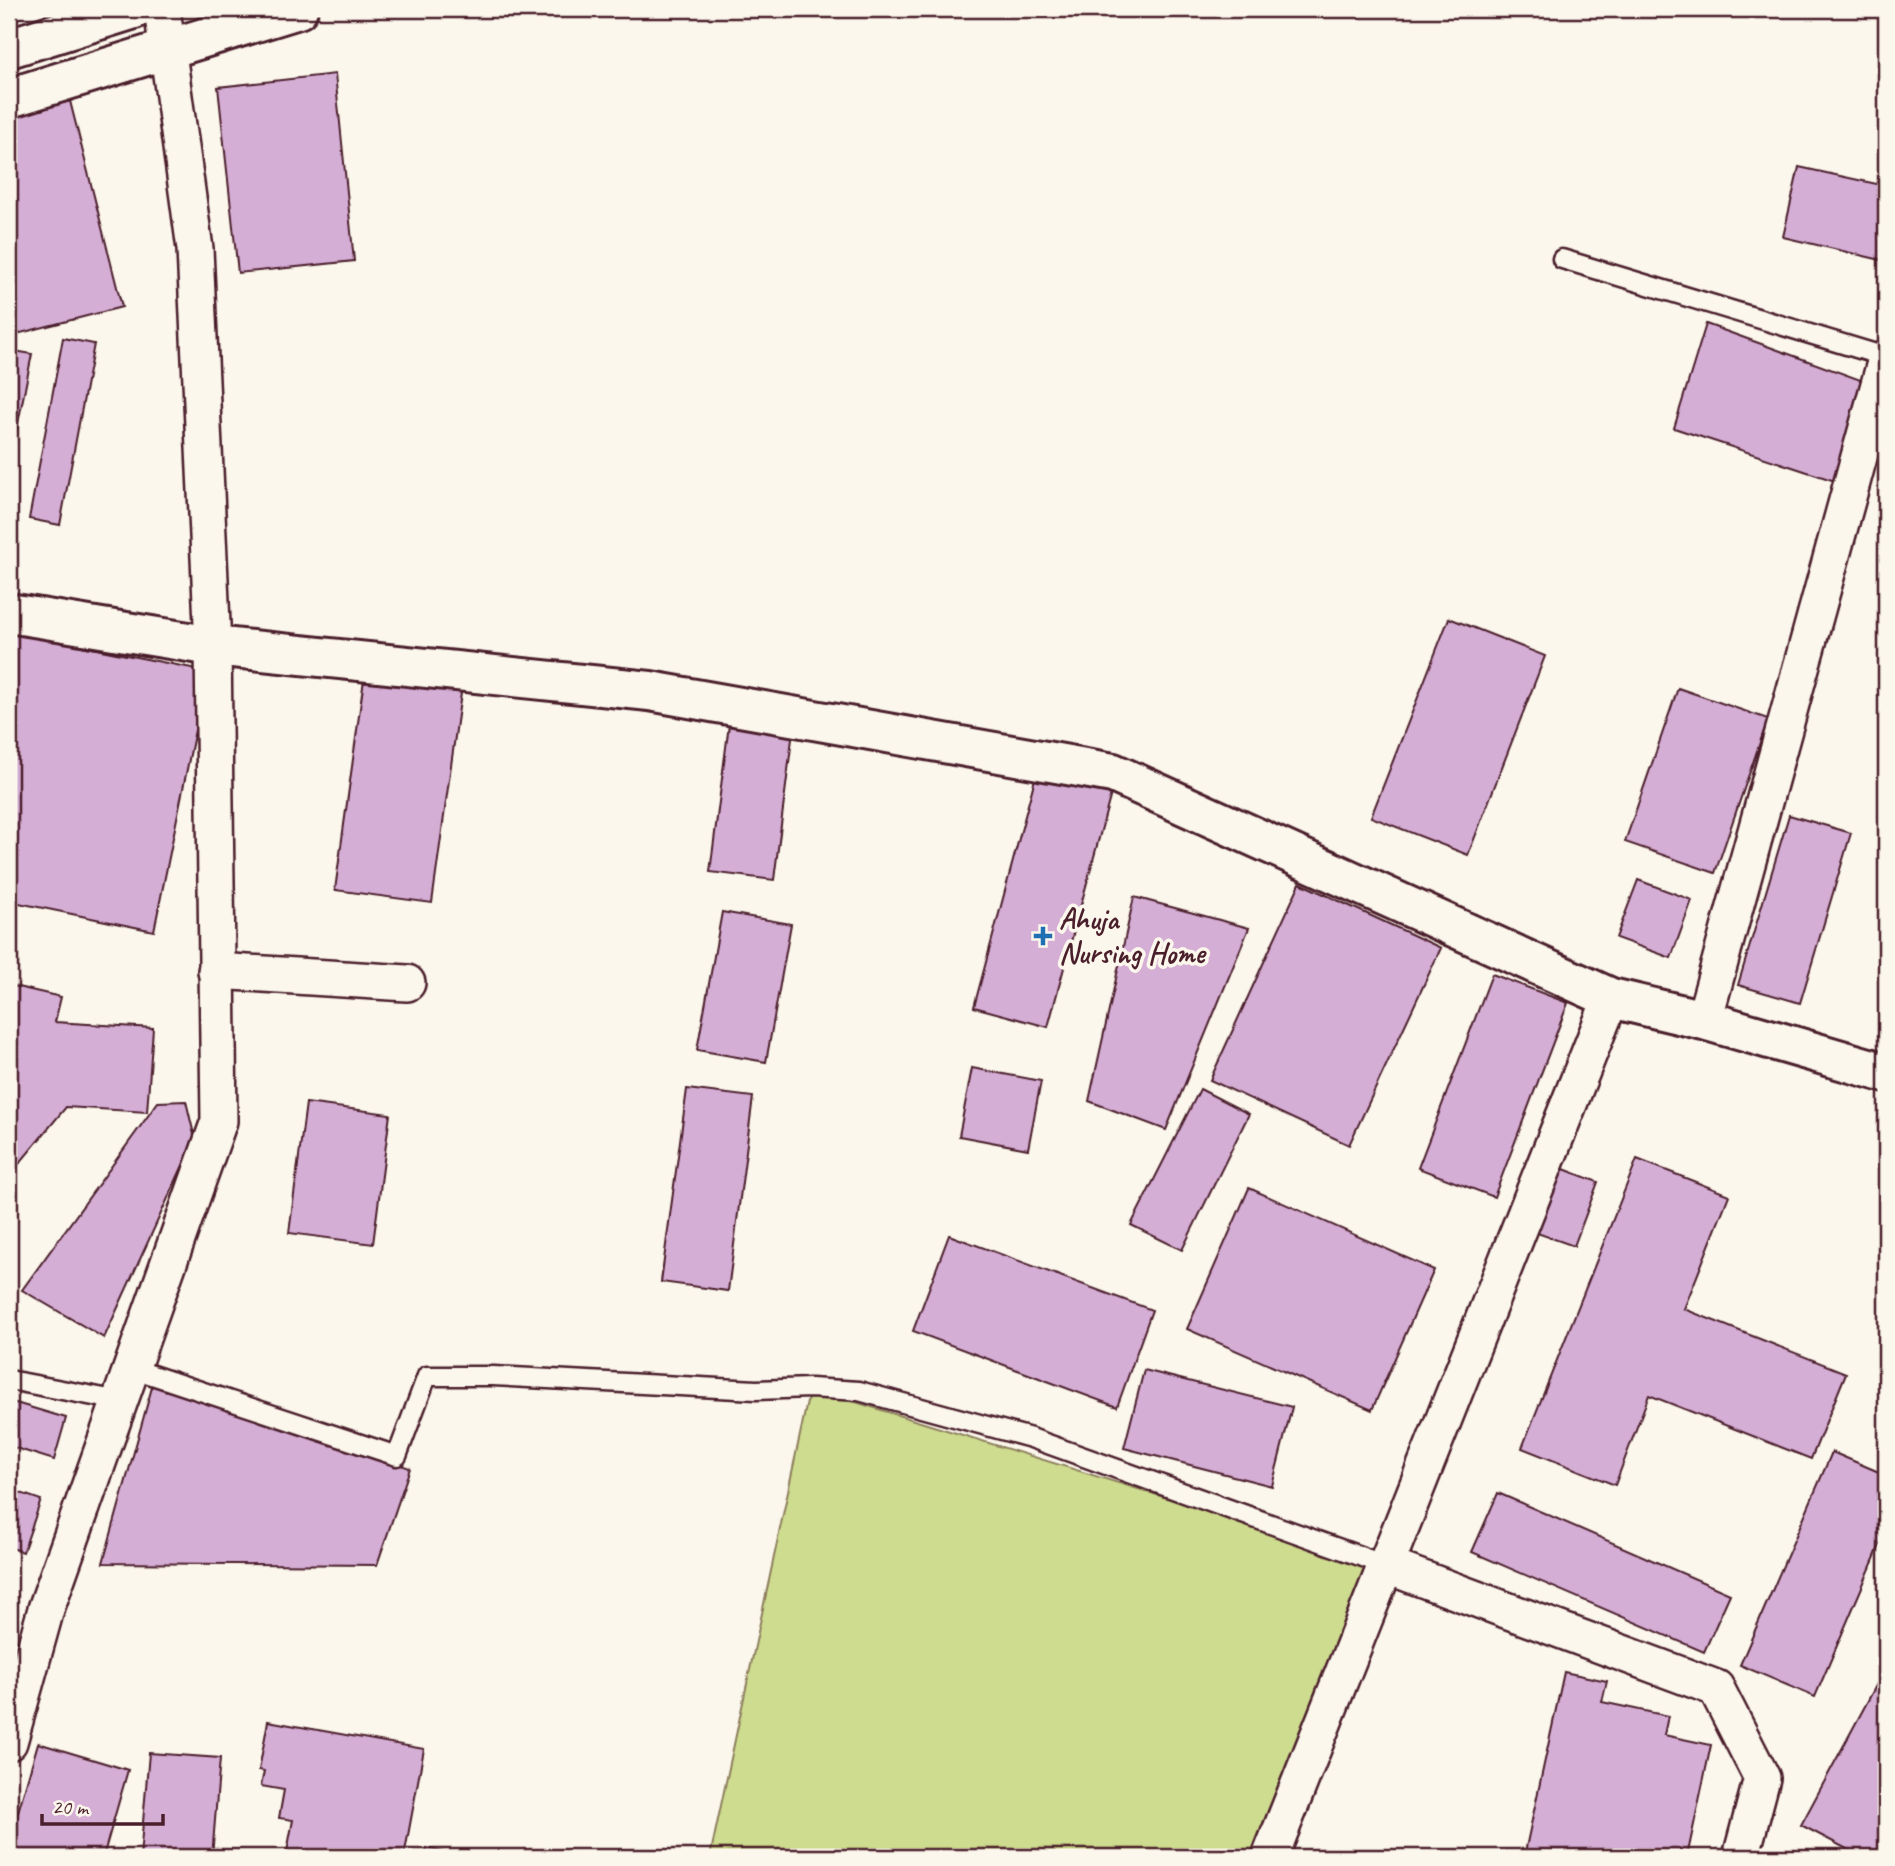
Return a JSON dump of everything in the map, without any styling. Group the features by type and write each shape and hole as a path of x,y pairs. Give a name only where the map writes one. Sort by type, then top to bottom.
{"street":[{"path":"9,48 134,9"},
{"path":"9,1742 46,1609 219,1121 213,646 195,249 162,9"},
{"path":"9,99 298,9"},
{"path":"1704,1020 1886,358"},
{"path":"9,613 213,646 650,691 1113,773 1611,998 1704,1020 1886,1073"},
{"path":"216,971 407,983"},
{"path":"1270,1857 1611,998"},
{"path":"1385,1565 1716,1688 1762,1778 1741,1857"}],"lane":[{"path":"1562,260 1886,358"},
{"path":"131,1368 397,1456 427,1376 493,1376 756,1390 810,1388 859,1391 1031,1438 1385,1565"},
{"path":"9,1380 120,1401"}],"green space":[{"path":"810,1388 1385,1565 1259,1857 710,1857"}],"building":[{"path":"335,74 354,261 238,273 218,87"},
{"path":"70,101 122,307 9,336 9,117"},
{"path":"1799,167 1886,186 1886,236 1881,260 1783,237"},
{"path":"1706,324 1869,383 1841,483 1674,428"},
{"path":"63,338 94,344 60,525 29,519"},
{"path":"9,350 32,354 9,468"},
{"path":"1449,618 1545,656 1468,855 1371,817"},
{"path":"10,632 207,671 154,931 9,901"},
{"path":"365,672 462,686 432,903 335,890"},
{"path":"1678,688 1768,719 1715,873 1625,842"},
{"path":"729,724 793,731 774,880 710,872"},
{"path":"1037,771 1112,790 1048,1027 974,1007"},
{"path":"1789,815 1851,833 1800,1003 1738,985"},
{"path":"1638,880 1692,900 1671,958 1616,938"},
{"path":"1300,883 1441,948 1349,1145 1210,1080"},
{"path":"1134,897 1249,928 1166,1130 1089,1101"},
{"path":"722,912 791,924 766,1062 697,1050"},
{"path":"1492,974 1568,1003 1494,1197 1418,1168"},
{"path":"9,985 61,997 55,1022 153,1028 147,1112 66,1107 9,1176"},
{"path":"972,1068 1041,1081 1028,1149 959,1136"},
{"path":"687,1089 753,1097 728,1291 661,1282"},
{"path":"1200,1089 1249,1114 1182,1250 1131,1225"},
{"path":"186,1101 195,1139 104,1338 22,1290 158,1102"},
{"path":"306,1103 390,1114 373,1244 289,1233"},
{"path":"1637,1159 1729,1195 1684,1309 1846,1373 1811,1459 1649,1395 1615,1485 1522,1448"},
{"path":"1561,1168 1598,1182 1574,1246 1537,1233"},
{"path":"1249,1188 1434,1270 1372,1410 1187,1329"},
{"path":"949,1235 1152,1310 1117,1407 913,1331"},
{"path":"1144,1370 1292,1407 1272,1486 1124,1448"},
{"path":"154,1380 410,1468 377,1565 103,1563"},
{"path":"9,1401 66,1418 54,1460 9,1446"},
{"path":"1832,1452 1886,1475 1886,1531 1815,1697 1740,1665"},
{"path":"9,1489 41,1500 23,1552 9,1547"},
{"path":"1498,1493 1730,1594 1704,1652 1472,1552"},
{"path":"1886,1667 1886,1857 1862,1857 1801,1825"},
{"path":"1564,1672 1607,1681 1602,1702 1668,1716 1664,1735 1711,1745 1687,1857 1524,1857"},
{"path":"268,1721 424,1749 404,1857 286,1857 293,1820 279,1818 284,1790 261,1786 264,1771 259,1770"},
{"path":"38,1743 128,1770 103,1857 9,1857 9,1843"},
{"path":"149,1753 220,1758 212,1857 140,1857"},
{"path":"427,1848 461,1857 425,1857"}],"place":[{"name":"Ahuja Nursing Home","path":"1043,936"}]}
